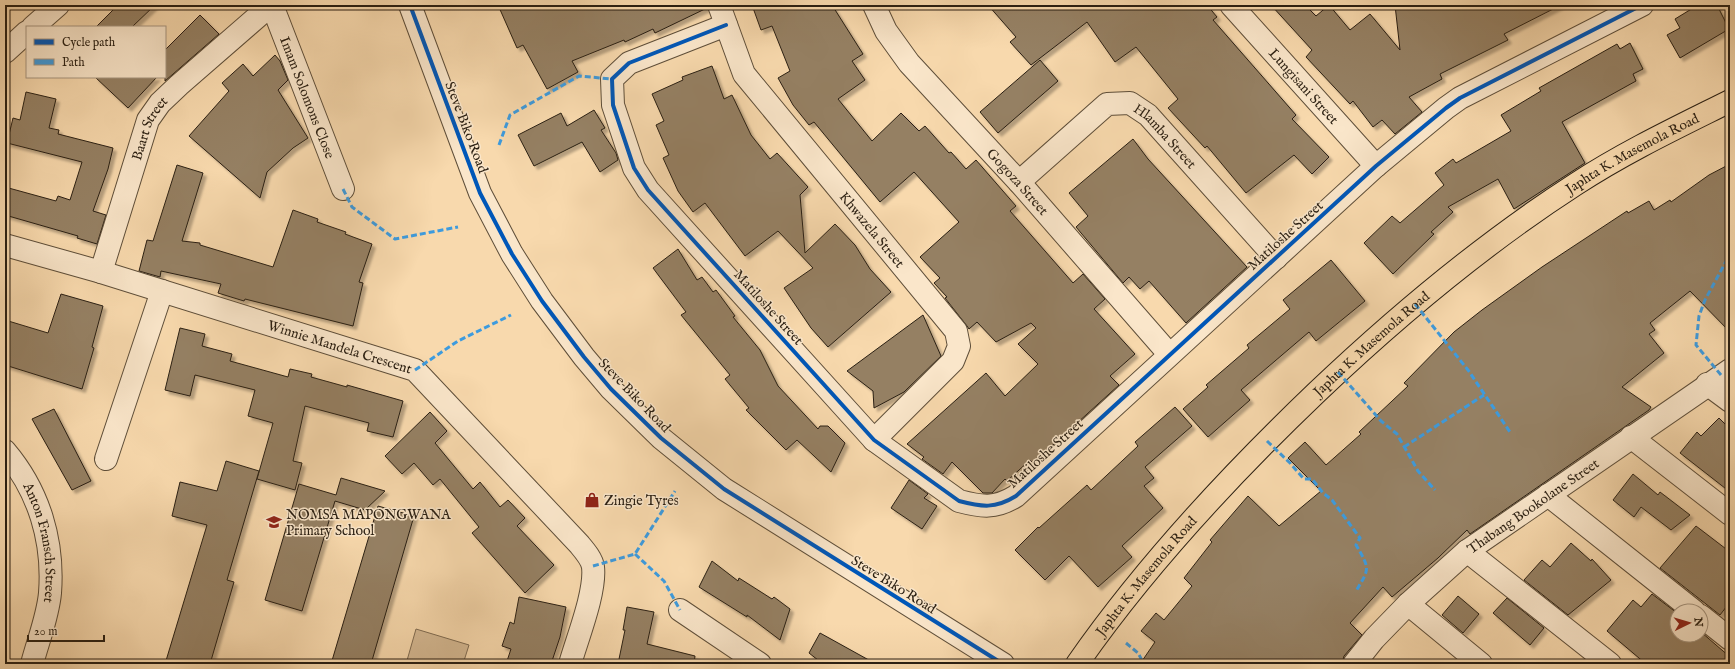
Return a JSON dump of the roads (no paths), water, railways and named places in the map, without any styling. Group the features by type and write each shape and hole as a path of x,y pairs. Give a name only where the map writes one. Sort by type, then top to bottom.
{"main road":[{"name":"Japhta K. Masemola Road","path":"1077,664 1119,608 1204,506 1286,422 1396,319 1500,238 1577,183 1659,136 1730,101"}],"street":[{"path":"34,26 58,5"},
{"name":"Imam Solomons Close","path":"271,5 343,189"},
{"name":"Baart Street","path":"101,272 148,120 160,103 178,85 271,5"},
{"name":"Steve Biko Road","path":"410,5 480,193 492,218 542,301 584,357 611,389 661,438 724,489 1003,664"},
{"name":"Gogoza Street","path":"874,5 886,32 909,64 1019,182 1169,354"},
{"name":"Lungisani Street","path":"1231,5 1376,166"},
{"name":"Matiloshe Street","path":"723,15 629,63 612,79 612,105 634,168 653,196 874,440 959,501 975,506 993,507 1005,503 1016,496 1169,354 1376,166 1446,108 1460,98 1642,5"},
{"name":"Khwazela Street","path":"723,15 744,74 956,331 959,346 953,361 874,440"},
{"path":"5,52 26,33"},
{"name":"Hlamba Street","path":"1019,182 1107,104 1130,103 1148,115 1276,258"},
{"name":"Winnie Mandela Crescent","path":"5,245 101,272 415,370 579,544 593,566 593,582 590,596 570,664"},
{"path":"106,459 162,291"},
{"name":"Thabang Bookolane Street","path":"1354,664 1374,639 1408,604 1468,551 1707,384 1730,370"},
{"path":"1707,384 1730,402"},
{"path":"1631,437 1730,514"},
{"name":"Anton Fransch Street","path":"5,451 20,469 43,518 51,554 50,594 32,664"},
{"path":"1548,495 1684,603"},
{"path":"1468,551 1610,664"},
{"path":"1408,604 1481,664"},
{"path":"680,610 733,656 760,664"},
{"path":"1709,622 1730,639"}],"place":[{"name":"Zingie Tyres","path":"592,500"},
{"name":"NOMSA MAPONGWANA Primary School","path":"274,522"}]}
